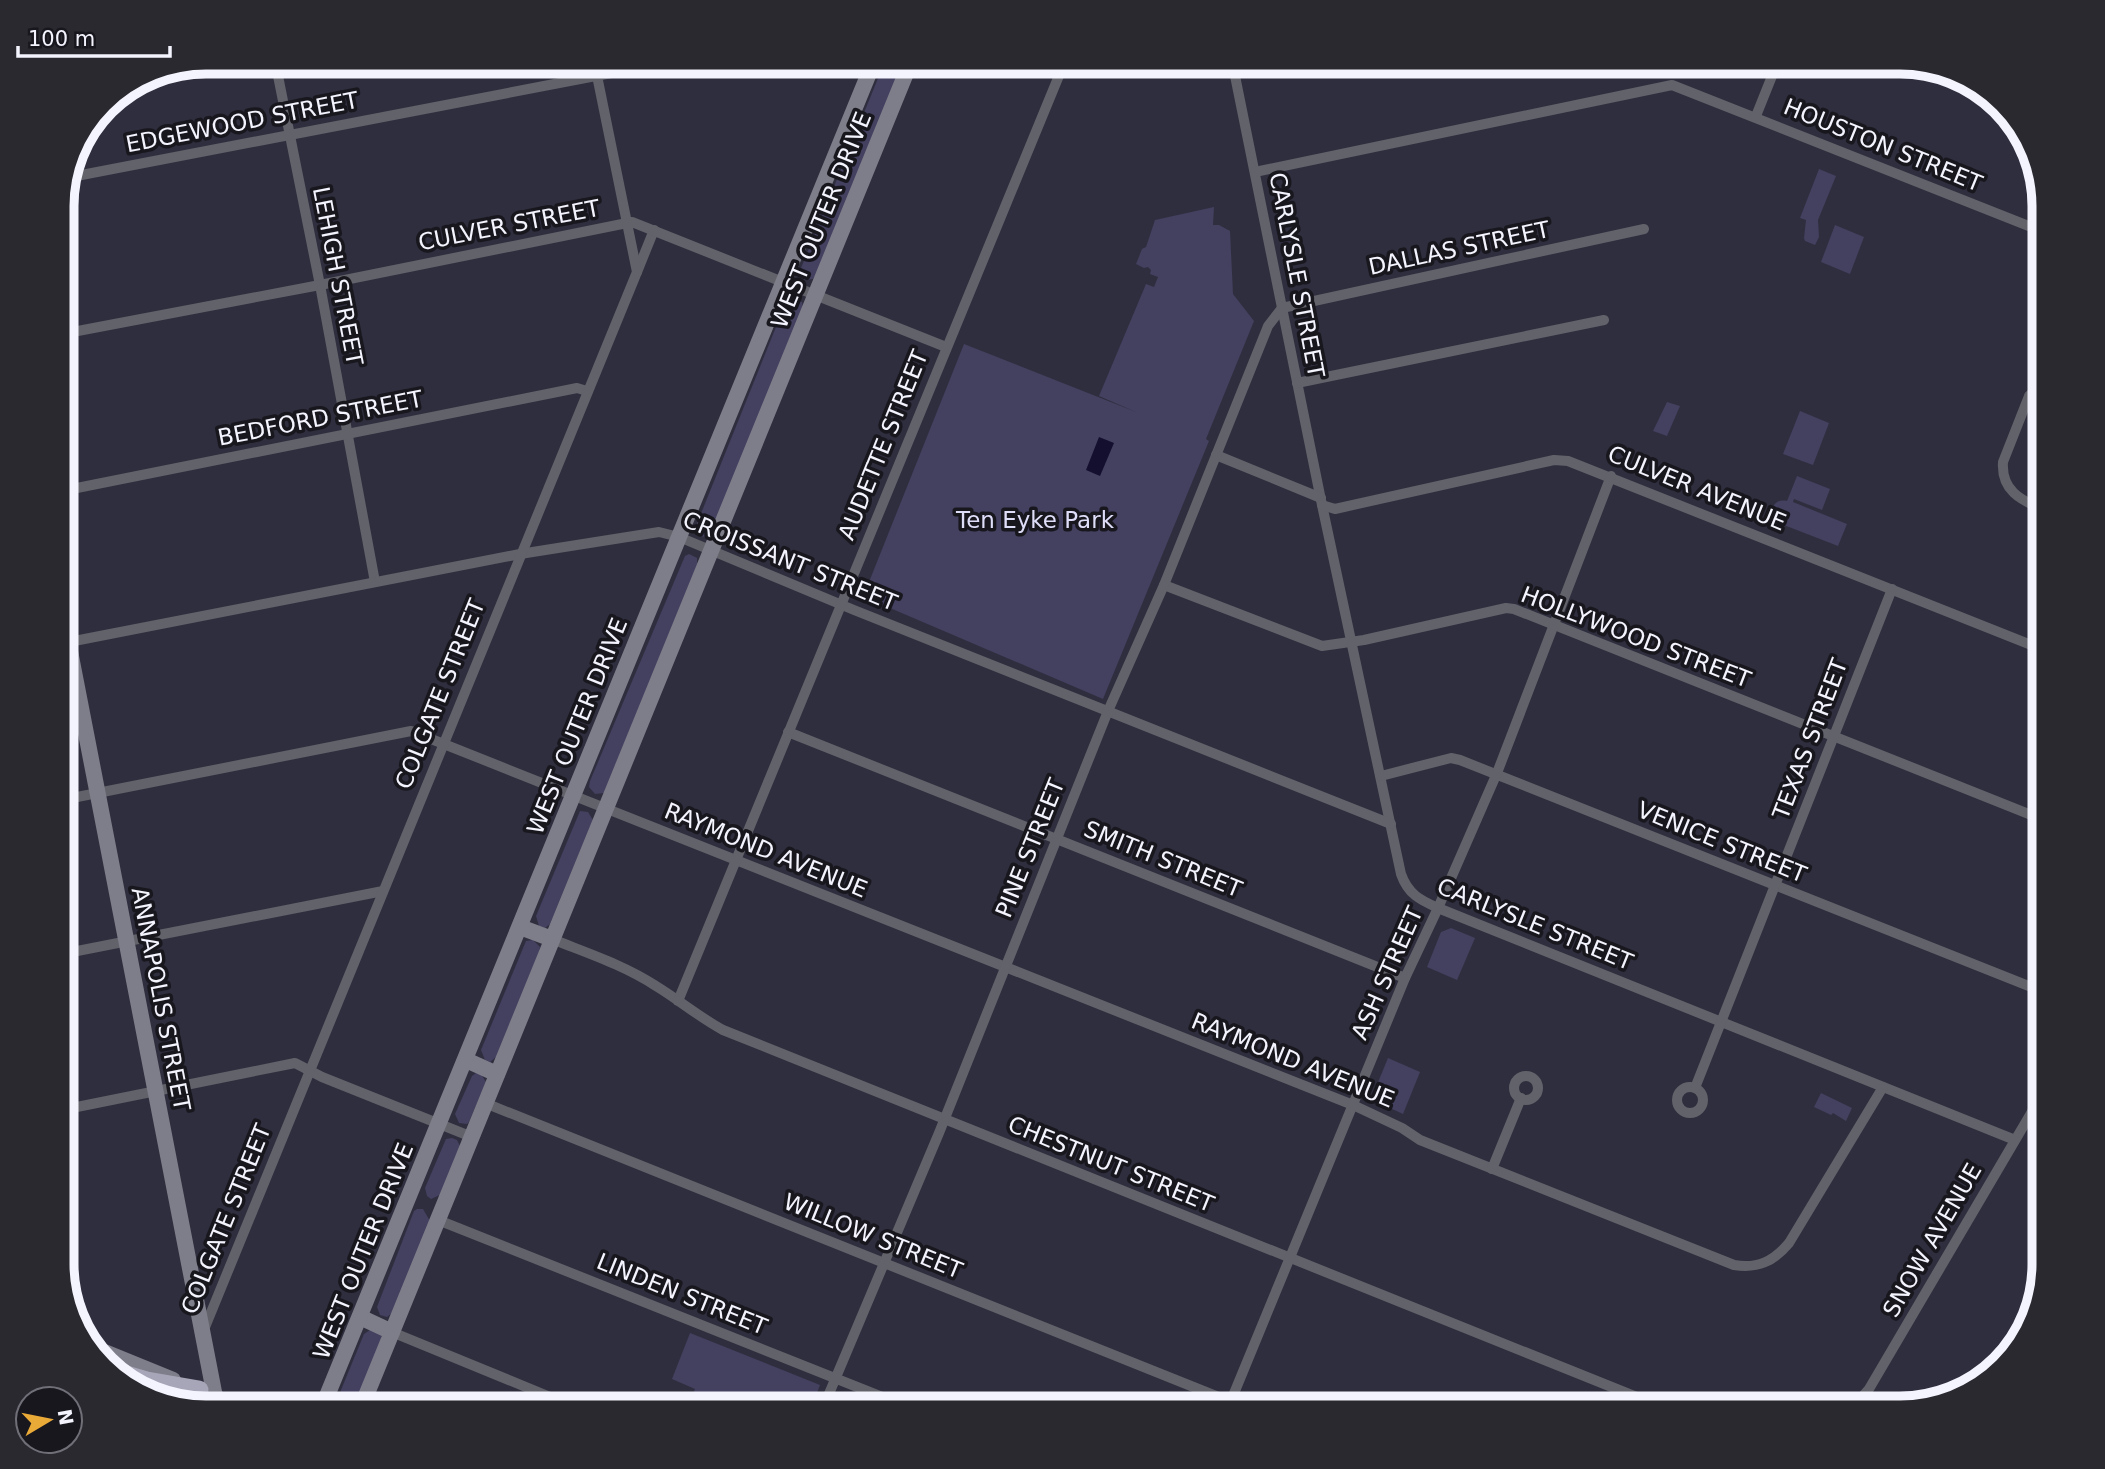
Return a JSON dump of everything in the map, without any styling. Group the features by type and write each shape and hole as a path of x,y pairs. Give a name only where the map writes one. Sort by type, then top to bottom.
{"highway":[{"path":"145,1381 207,1394"}],"main road":[{"name":"WEST OUTER DRIVE","path":"330,1396 869,74"},
{"name":"WEST OUTER DRIVE","path":"366,1396 906,74"},
{"name":"ANNAPOLIS STREET","path":"74,685 203,1332 207,1394"},
{"path":"520,927 552,939"},
{"path":"466,1060 497,1074"},
{"path":"360,1317 392,1332"},
{"path":"111,1355 212,1396"}],"street":[{"name":"LEHIGH STREET","path":"277,74 375,582"},
{"name":"EDGEWOOD STREET","path":"77,176 607,74"},
{"name":"AUDETTE STREET","path":"678,1001 1060,74"},
{"name":"CARLYSLE STREET","path":"1235,74 1321,502 1405,884 1418,900 2015,1140"},
{"path":"1756,116 1773,74"},
{"path":"597,76 636,272"},
{"name":"HOUSTON STREET","path":"1255,172 1672,85 2032,227"},
{"name":"CULVER STREET","path":"74,332 632,222 946,347"},
{"name":"DALLAS STREET","path":"1282,308 1644,229"},
{"name":"COLGATE STREET","path":"203,1332 654,230"},
{"name":"PINE STREET","path":"828,1396 944,1119 1108,711 1164,585 1268,326 1282,308"},
{"path":"1297,383 1604,320"},
{"name":"BEDFORD STREET","path":"74,489 577,388 587,391"},
{"path":"2032,393 2002,468 2006,485 2014,495 2032,504"},
{"name":"CULVER AVENUE","path":"1216,455 1335,509 1554,460 1568,461 2032,645"},
{"name":"ASH STREET","path":"1234,1396 1405,978 1497,774 1611,476"},
{"name":"CROISSANT STREET","path":"74,641 520,554 659,533 679,537 710,552 1391,824"},
{"name":"HOLLYWOOD STREET","path":"1164,585 1314,645 1328,646 1506,608 2032,815"},
{"name":"TEXAS STREET","path":"1695,1088 1892,589"},
{"path":"74,798 407,731 443,743"},
{"name":"SMITH STREET","path":"788,732 1405,978"},
{"name":"RAYMOND AVENUE","path":"443,743 1353,1105 1402,1128 1420,1140 1726,1263 1757,1265 1774,1258 1789,1243 1883,1087"},
{"name":"VENICE STREET","path":"1381,776 1451,758 2032,987"},
{"path":"74,952 383,891"},
{"name":"CHESTNUT STREET","path":"552,939 631,971 723,1030 1634,1396"},
{"path":"74,1107 295,1063 322,1077 472,1137"},
{"path":"1492,1169 1521,1098"},
{"name":"WILLOW STREET","path":"485,1103 1208,1396"},
{"name":"SNOW AVENUE","path":"1863,1396 2032,1111"},
{"name":"LINDEN STREET","path":"438,1220 880,1396"},
{"path":"392,1332 548,1396"}],"green space":[{"path":"880,74 898,74 816,275 813,279 804,280 799,273"},
{"path":"1819,169 1836,176 1818,220 1819,237 1815,245 1805,241 1806,220 1800,218"},
{"name":"Ten Eyke Park","path":"1214,207 1213,225 1230,231 1233,294 1254,321 1206,439 1209,441 1103,699 876,602 869,592 869,582 964,344 1136,412 1099,396 1146,284 1154,287 1158,277 1150,274 1148,267 1136,264 1142,249 1146,247 1155,220"},
{"path":"1835,225 1864,237 1850,274 1821,262"},
{"path":"793,298 802,302 803,308 711,534 707,537 698,536 695,533 696,526 786,302"},
{"path":"1667,402 1680,406 1667,436 1653,431"},
{"path":"1800,411 1829,423 1813,465 1783,454"},
{"path":"1797,476 1830,489 1822,510 1794,499 1793,502 1847,524 1838,546 1768,519 1776,503 1787,501"},
{"path":"689,554 697,558 697,565 604,793 595,794 589,787 590,781 685,556"},
{"path":"580,811 588,812 593,820 550,924 545,928 539,926 536,916"},
{"path":"1451,928 1475,938 1457,980 1427,967 1441,932"},
{"path":"533,940 540,947 539,952 496,1057 490,1062 485,1060 481,1050 526,941"},
{"path":"1388,1058 1420,1072 1403,1114 1377,1102 1374,1092"},
{"path":"481,1074 486,1082 469,1122 459,1123 455,1114 472,1076"},
{"path":"1821,1093 1852,1108 1846,1121 1833,1113 1831,1115 1814,1107"},
{"path":"446,1139 457,1140 460,1146 440,1195 431,1199 425,1188"},
{"path":"417,1209 423,1209 430,1221 391,1314 387,1317 380,1315 377,1307"},
{"path":"370,1330 380,1333 382,1339 359,1396 340,1396 341,1390 364,1334"},
{"path":"690,1333 820,1385 816,1396 692,1396 695,1389 672,1379"}],"shaded area":[{"path":"1099,437 1114,443 1100,476 1086,470"}]}
